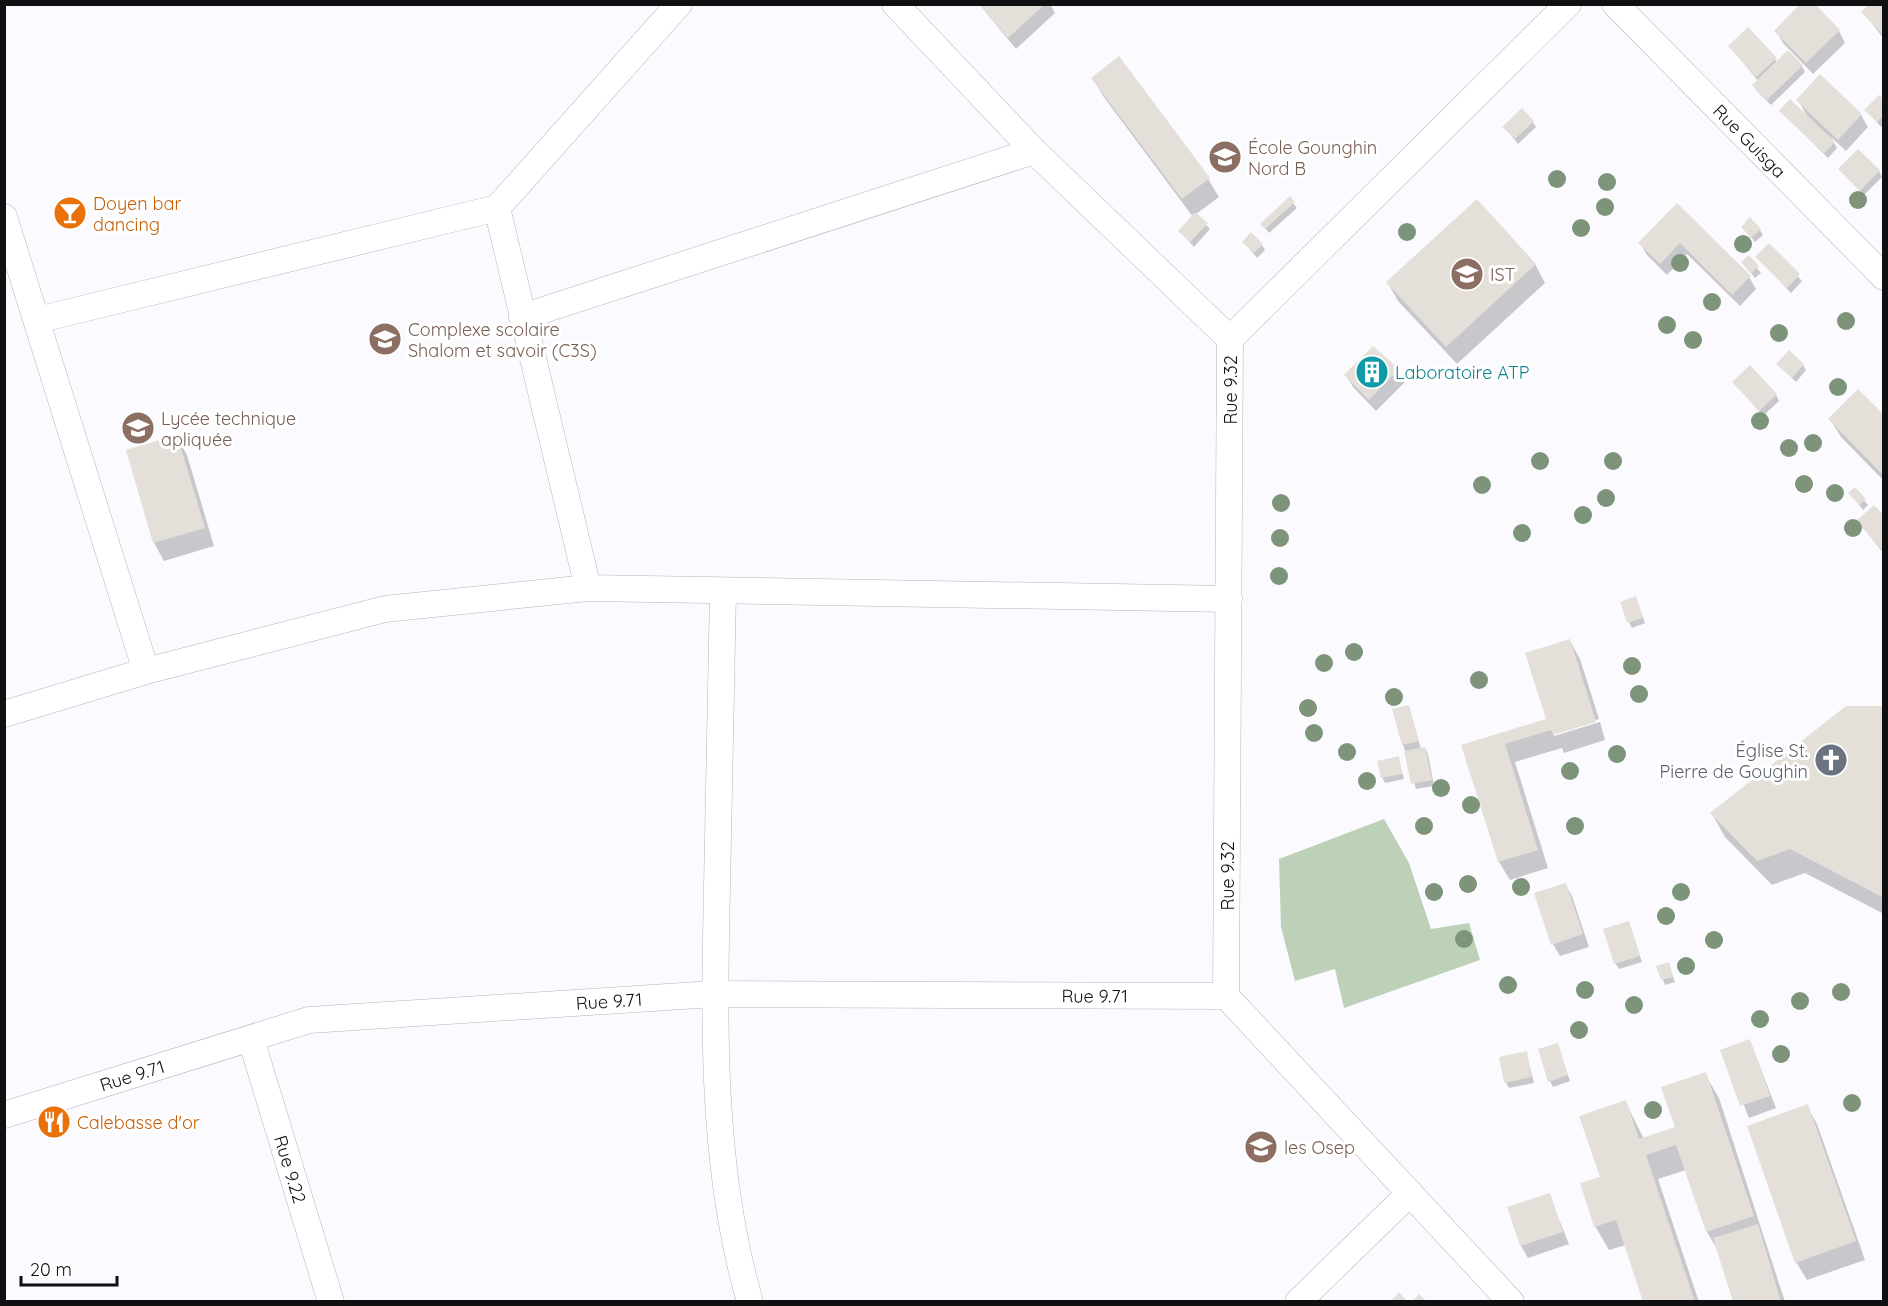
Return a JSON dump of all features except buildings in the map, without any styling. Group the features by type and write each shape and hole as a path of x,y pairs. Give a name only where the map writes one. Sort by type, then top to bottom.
{"street":[{"path":"37,320 496,208 679,4"},
{"path":"895,4 1034,151 1230,339 1568,4"},
{"name":"Rue Guisga","path":"1615,4 1884,277"},
{"path":"522,317 1034,151"},
{"path":"496,208 588,588"},
{"path":"4,217 146,671"},
{"name":"Rue 9.32","path":"1226,996 1230,339"},
{"path":"4,714 146,671 385,609 588,588 1228,599"},
{"path":"723,591 714,994 718,1118 739,1263 750,1302"},
{"name":"Rue 9.71","path":"4,1115 309,1020 714,994 1226,996"},
{"path":"1226,996 1511,1302"},
{"name":"Rue 9.22","path":"251,1039 331,1302"},
{"path":"1298,1302 1410,1193"}],"green space":[{"path":"1384,819 1409,863 1431,929 1469,923 1480,960 1344,1008 1335,969 1295,981 1281,927 1279,859"}],"place":[{"name":"École Gounghin Nord B","path":"1225,157"},
{"name":"Doyen bar dancing","path":"70,213"},
{"name":"IST","path":"1467,274"},
{"name":"Complexe scolaire Shalom et savoir (C3S)","path":"385,339"},
{"name":"Laboratoire ATP","path":"1372,372"},
{"name":"Lycée technique apliquée","path":"138,428"},
{"name":"Église St. Pierre de Goughin","path":"1831,760"},
{"name":"Calebasse d'or","path":"54,1122"},
{"name":"les Osep","path":"1261,1147"}]}
